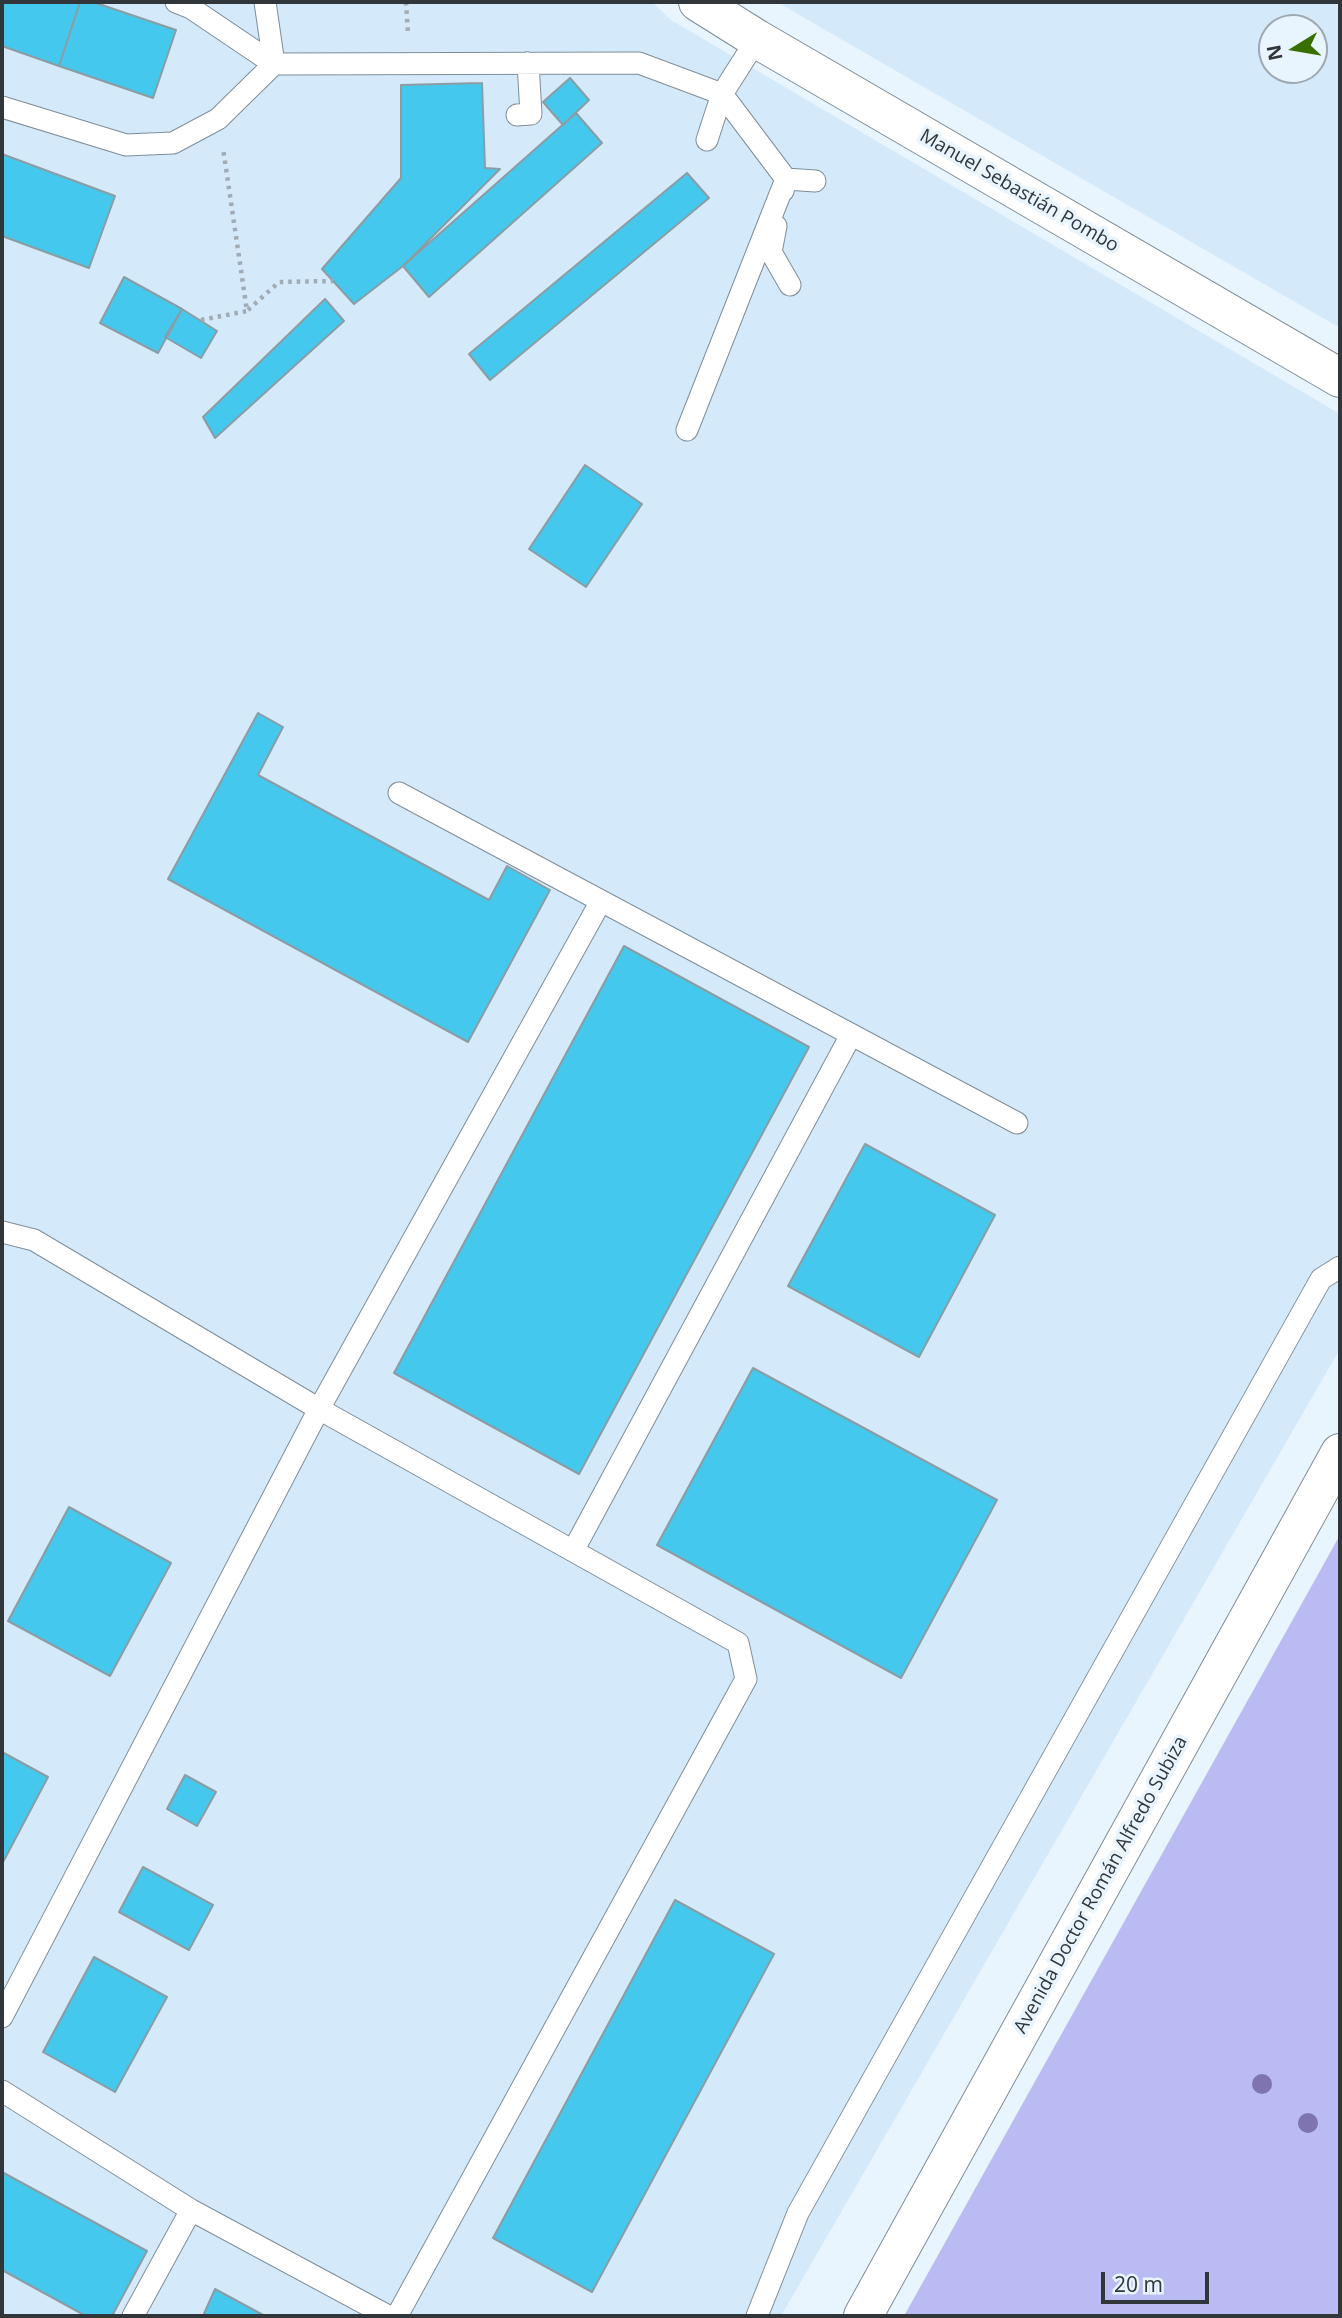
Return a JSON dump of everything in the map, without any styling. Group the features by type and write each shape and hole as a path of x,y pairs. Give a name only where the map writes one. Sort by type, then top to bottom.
{"main road":[{"name":"Manuel Sebastián Pombo","path":"698,2 757,39 1340,378"},
{"name":"Avenida Doctor Román Alfredo Subiza","path":"863,2316 1340,1453"}],"lane":[{"path":"176,2 191,8 274,64 639,63 722,94 786,179 771,252 790,285"},
{"path":"265,2 274,64"},
{"path":"707,140 722,94 757,39"},
{"path":"517,115 531,114 528,63"},
{"path":"2,107 127,145 173,143 218,119 274,64"},
{"path":"786,179 815,181"},
{"path":"687,430 786,179"},
{"path":"399,793 1017,1123"},
{"path":"2,2017 319,1409 601,901"},
{"path":"573,1551 851,1035"},
{"path":"2,1232 34,1240 319,1409 738,1643 746,1679 397,2316"},
{"path":"757,2316 798,2213 1321,1279 1340,1267"},
{"path":"2,2091 191,2210 388,2316"},
{"path":"133,2316 191,2210"}],"path":[{"path":"218,119 247,311"},
{"path":"201,320 247,311 279,282 332,281"}],"shaded area":[{"path":"2,2 652,2 671,20 1340,414 1340,1349 781,2316 2,2316"},
{"path":"777,2 1340,2 1340,328"},
{"path":"1340,1535 1340,2316 904,2316 1028,2094"}],"building":[{"path":"2,2 80,2 59,66 2,46"},
{"path":"80,2 93,2 176,30 153,98 59,66"},
{"path":"570,78 589,100 563,125 543,102"},
{"path":"482,83 485,168 500,169 403,266 354,304 322,269 401,178 401,85"},
{"path":"576,113 602,143 429,297 403,266"},
{"path":"2,154 115,196 89,268 2,236"},
{"path":"687,173 709,198 490,380 469,354"},
{"path":"124,277 182,309 158,353 100,323"},
{"path":"325,299 344,321 215,438 203,417"},
{"path":"182,309 217,331 201,358 165,337"},
{"path":"585,465 642,504 586,587 529,549"},
{"path":"258,713 283,727 258,775 489,900 507,866 550,890 468,1042 168,879"},
{"path":"624,946 809,1047 579,1474 394,1373"},
{"path":"865,1144 995,1215 919,1357 788,1286"},
{"path":"753,1368 997,1500 901,1678 657,1545"},
{"path":"69,1507 171,1563 110,1676 8,1621"},
{"path":"2,1752 48,1777 2,1864"},
{"path":"185,1775 216,1792 197,1826 167,1809"},
{"path":"143,1867 213,1905 189,1950 119,1912"},
{"path":"675,1900 774,1954 592,2292 493,2238"},
{"path":"94,1957 167,1997 115,2092 43,2052"},
{"path":"2,2172 147,2251 112,2316 86,2316 2,2270"},
{"path":"215,2289 265,2316 203,2316"}]}
